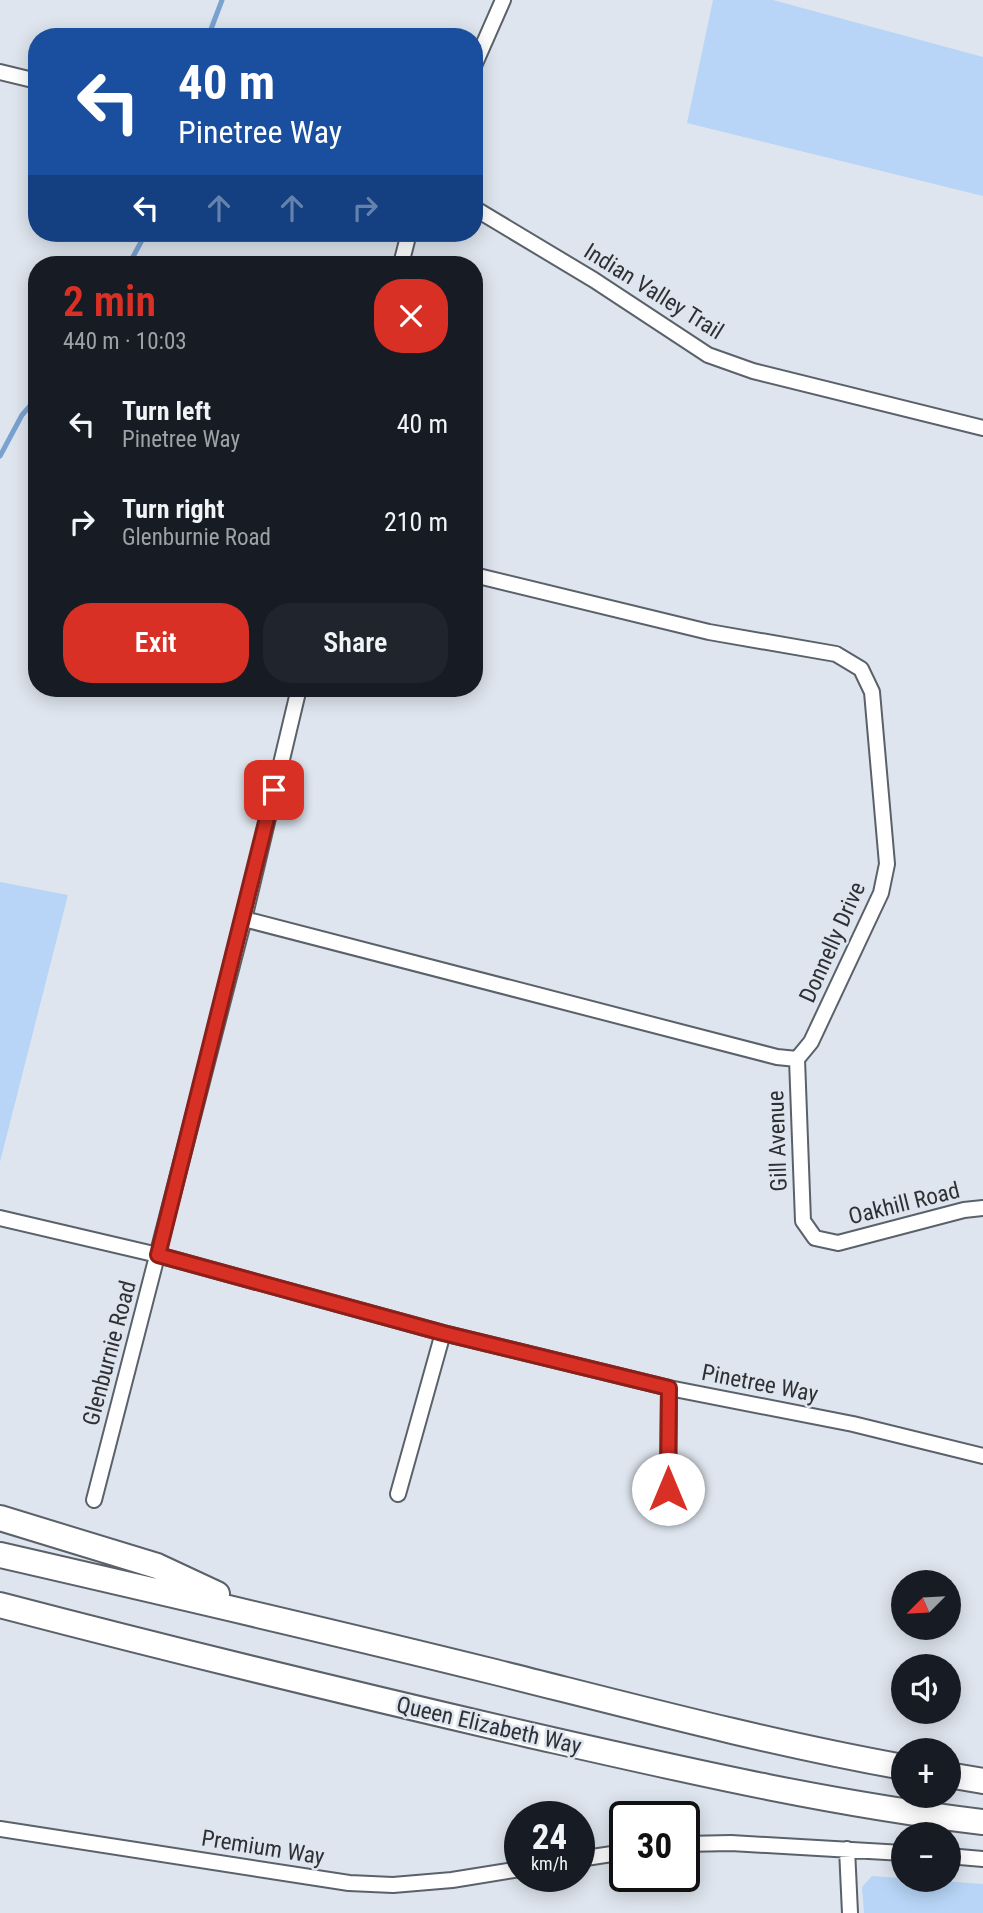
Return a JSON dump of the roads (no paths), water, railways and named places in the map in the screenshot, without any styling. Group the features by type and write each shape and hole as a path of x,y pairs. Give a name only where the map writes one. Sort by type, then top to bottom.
{"highway":[{"path":"0,1518 157,1566 259,1614"},
{"path":"0,1555 259,1614 625,1706 891,1765"},
{"name":"Queen Elizabeth Way","path":"0,1605 262,1673 592,1749 816,1798 983,1822"},
{"path":"961,1777 983,1781"}],"street":[{"path":"483,46 503,0"},
{"path":"0,72 28,79"},
{"name":"Indian Valley Trail","path":"483,213 594,280 708,355 753,371 983,428"},
{"name":"Donnelly Drive","path":"483,577 709,632 836,654 861,669 872,692 887,864 881,893 811,1042 797,1059"},
{"name":"Glenburnie Road","path":"94,1500 244,919 297,697"},
{"path":"244,919 777,1057 797,1059"},
{"name":"Gill Avenue","path":"797,1059 803,1222"},
{"name":"Oakhill Road","path":"803,1222 815,1238 838,1242 964,1210 983,1208"},
{"name":"Pinetree Way","path":"0,1218 158,1255 443,1333 669,1388 853,1424 983,1456"},
{"path":"398,1494 443,1333"},
{"path":"668,1489 669,1388"},
{"name":"Premium Way","path":"0,1829 349,1883 393,1885 452,1880 504,1872"},
{"path":"700,1844 891,1852"},
{"path":"846,1849 850,1913"},
{"path":"961,1857 983,1859"}],"waterway":[{"path":"211,28 222,0"},
{"path":"133,256 141,242"},
{"path":"0,456 28,408"}]}
